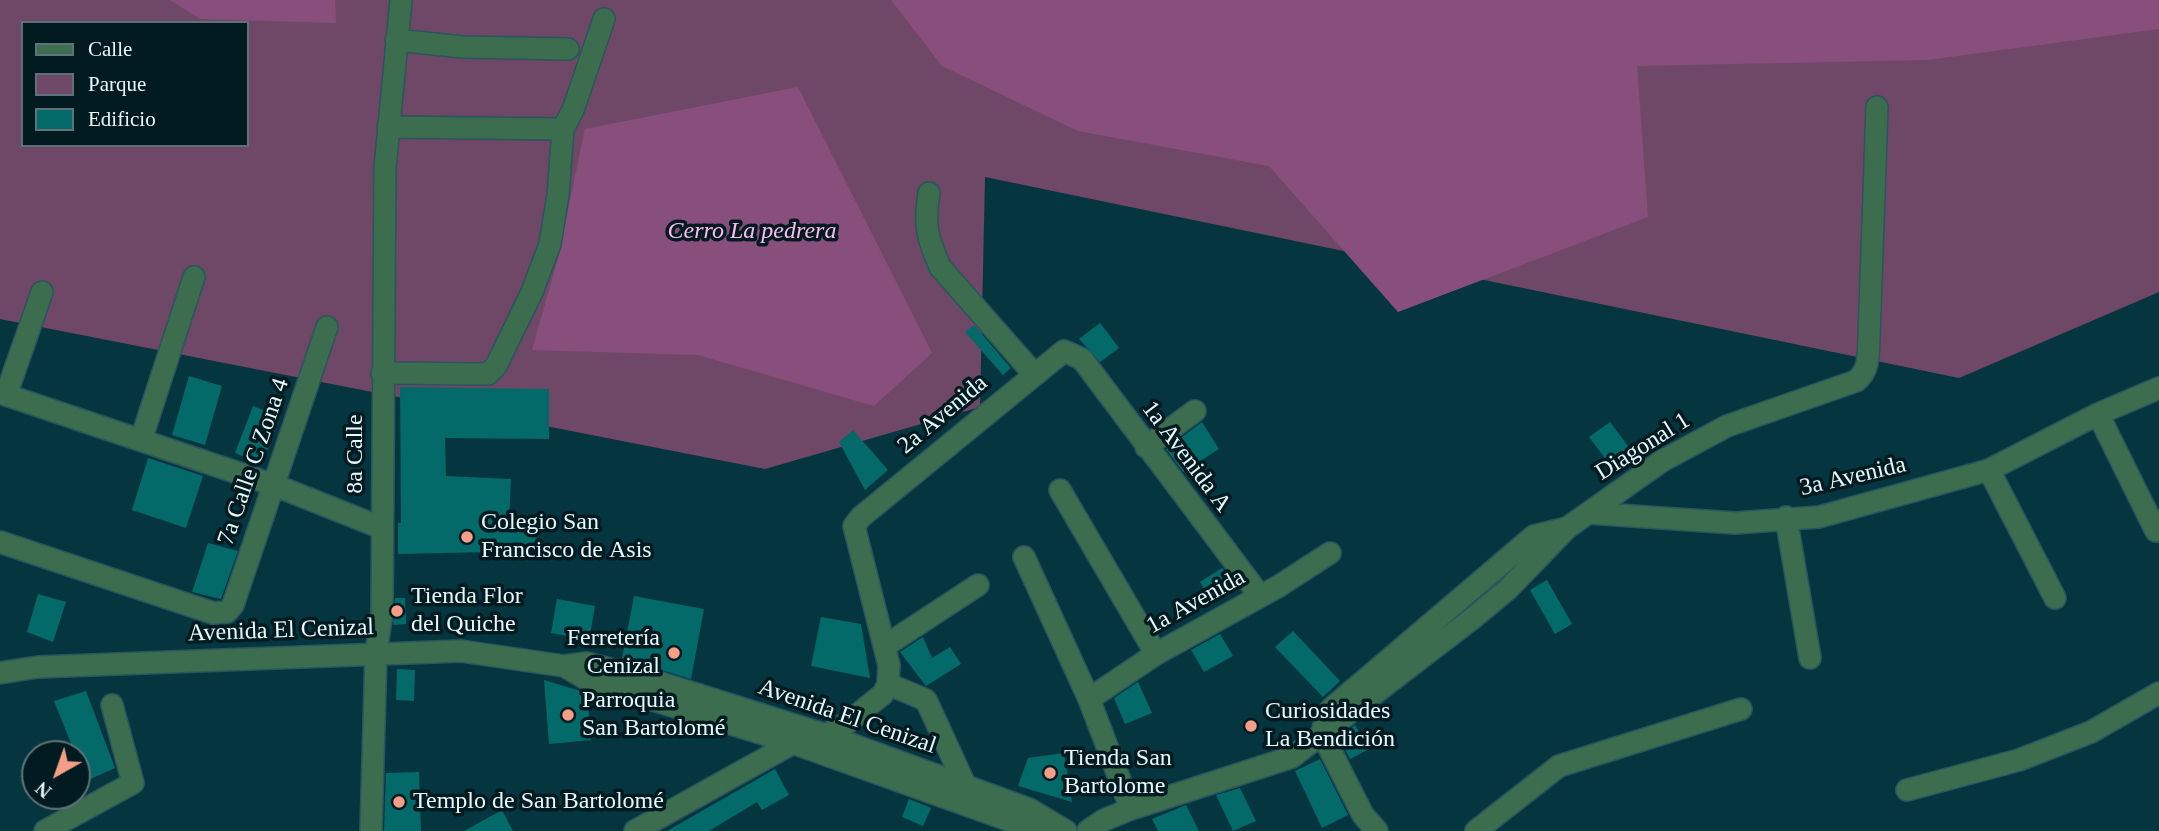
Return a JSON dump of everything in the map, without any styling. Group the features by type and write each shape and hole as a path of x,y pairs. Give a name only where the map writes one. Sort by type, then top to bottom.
{"street":[{"name":"8a Calle","path":"371,831 376,653 382,612 382,373 388,127 401,0"},
{"path":"382,373 481,374 495,366 532,292 550,244 558,195 563,129 573,110 604,19"},
{"path":"396,40 463,47 568,49"},
{"name":"Diagonal 1","path":"1588,513 1662,461 1727,426 1856,381 1866,371 1877,107"},
{"path":"388,127 563,129"},
{"path":"929,193 924,220 940,267 1034,374"},
{"path":"142,440 194,277"},
{"path":"42,292 3,394 274,485 382,528"},
{"name":"7a Calle C Zona 4","path":"0,542 213,613 227,612 233,605 327,327"},
{"name":"2a Avenida","path":"885,646 854,526 861,517 1056,356 1070,351"},
{"name":"1a Avenida A","path":"1070,351 1082,359 1260,596"},
{"name":"3a Avenida","path":"1588,513 1724,523 1819,517 1989,470 2098,414 2159,388"},
{"path":"1146,447 1195,411"},
{"path":"2098,414 2156,531"},
{"path":"1989,470 2055,598"},
{"path":"1060,490 1156,654"},
{"path":"1377,831 1363,816 1322,734 1326,715 1524,545 1547,531 1567,528 1588,513"},
{"path":"1786,517 1810,658"},
{"name":"1a Avenida","path":"1089,699 1156,654 1260,596 1330,552"},
{"path":"1024,557 1089,699 1131,809"},
{"path":"635,831 793,743 826,736 876,702 888,684 890,674 885,646 978,585"},
{"name":"Avenida El Cenizal","path":"0,673 38,667 461,651 564,666 587,663 634,675 826,736 963,794 1039,831"},
{"name":"Avenida El Cenizal","path":"564,666 589,680 1047,817 1066,831"},
{"path":"888,684 926,700 963,794"},
{"path":"1907,790 2019,760 2091,732 2159,693"},
{"path":"46,831 133,783 112,705"},
{"path":"1476,831 1559,766 1741,709"},
{"path":"1087,831 1104,820 1131,809 1292,758 1322,734"}],"green space":[{"name":"Cerro La pedrera","path":"0,0 2159,0 2159,292 1959,378 985,177 980,407 765,469 0,319"},
{"path":"170,0 335,0 336,23 200,19"},
{"path":"891,0 2159,0 2159,29 1927,60 1637,66 1648,217 1398,312 1269,166 1078,131 942,66"},
{"path":"798,87 932,353 874,406 698,355 532,350 557,262 585,129"}],"building":[{"path":"1100,323 1119,348 1100,362 1079,339"},
{"path":"974,325 1011,368 1003,375 965,332"},
{"path":"189,376 222,386 205,445 172,435"},
{"path":"400,387 549,389 549,439 445,438 446,476 511,479 509,521 535,520 536,551 398,554 398,523 401,523"},
{"path":"253,406 280,417 262,464 235,453"},
{"path":"1202,422 1219,449 1183,472 1166,449"},
{"path":"1610,422 1631,450 1610,465 1589,437"},
{"path":"853,430 888,470 865,490 839,442"},
{"path":"148,458 203,476 186,528 132,510"},
{"path":"208,543 238,551 221,599 192,592"},
{"path":"1222,568 1236,586 1212,601 1200,582"},
{"path":"1547,580 1572,624 1555,634 1530,590"},
{"path":"38,594 66,602 53,642 27,632"},
{"path":"634,596 704,609 691,679 622,658"},
{"name":"Tienda Flor del Quiche","path":"395,598 405,598 406,624 393,625"},
{"path":"557,599 595,606 589,640 551,633"},
{"path":"821,617 861,624 870,678 811,666"},
{"path":"1293,631 1340,681 1323,697 1275,647"},
{"path":"1220,634 1233,656 1204,672 1191,650"},
{"path":"923,637 932,658 950,647 961,664 926,686 900,652"},
{"path":"397,669 415,670 414,701 396,700"},
{"name":"Parroquia San Bartolomé","path":"544,680 587,693 591,740 549,744"},
{"path":"1138,682 1152,713 1125,724 1114,698"},
{"path":"86,691 115,768 91,779 91,740 70,740 54,701"},
{"path":"1355,725 1369,749 1350,759 1339,738"},
{"name":"Tienda San Bartolome","path":"1064,753 1072,802 1018,786 1028,758"},
{"path":"1320,759 1348,815 1322,828 1295,771"},
{"path":"775,769 789,795 762,810 757,802 709,831 667,831"},
{"name":"Templo de San Bartolomé","path":"419,772 421,831 384,831 386,773"},
{"path":"1240,788 1256,821 1233,831 1216,795"},
{"path":"909,799 931,808 923,826 902,817"},
{"path":"1186,805 1199,831 1158,831 1152,819"},
{"path":"502,810 513,831 464,831"}],"place":[{"name":"Colegio San Francisco de Asis","path":"467,537"},
{"name":"Tienda Flor del Quiche","path":"397,611"},
{"name":"Ferretería Cenizal","path":"674,653"},
{"name":"Parroquia San Bartolomé","path":"568,715"},
{"name":"Curiosidades La Bendición","path":"1251,726"},
{"name":"Tienda San Bartolome","path":"1050,773"},
{"name":"Templo de San Bartolomé","path":"399,802"}]}
